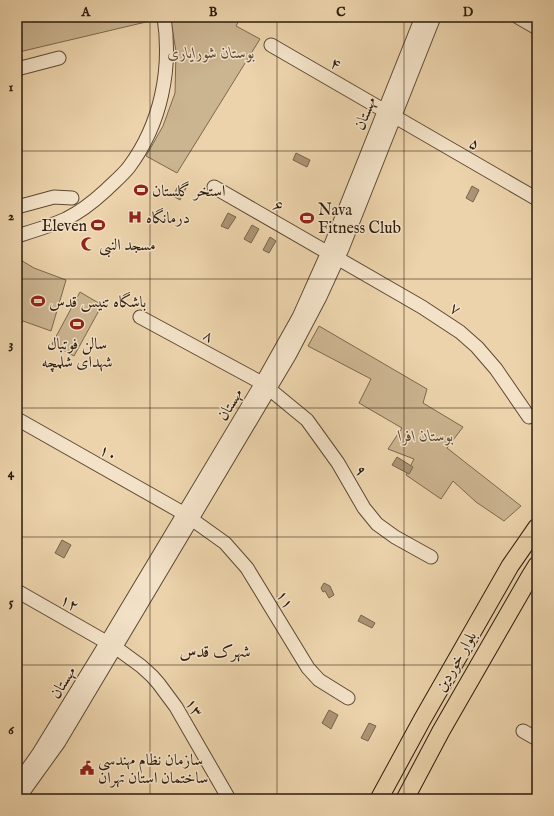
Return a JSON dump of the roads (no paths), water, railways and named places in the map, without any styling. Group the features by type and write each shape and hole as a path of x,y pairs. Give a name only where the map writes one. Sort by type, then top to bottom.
{"main road":[{"name":"بلوار خوردین","path":"379,799 422,720 510,566 537,527"},
{"name":"بلوار خوردین","path":"404,799 479,664 537,566"}],"street":[{"path":"17,236 65,219 81,210 92,203 128,167 148,135 160,104 166,66 166,32 164,17"},
{"name":"مهستان","path":"58,732 266,386 296,343 333,255 389,113 422,17"},
{"path":"389,113 434,17"},
{"path":"518,17 537,28"},
{"name":"۴","path":"271,45 389,113"},
{"path":"17,69 59,58"},
{"name":"۵","path":"389,113 537,199"},
{"name":"۶","path":"214,187 333,255"},
{"path":"17,207 54,197 72,198"},
{"name":"۷","path":"333,255 435,315 460,332 477,347 496,369 529,417"},
{"name":"۸","path":"140,317 266,386"},
{"name":"۹","path":"266,386 307,420 338,463 364,508 377,524 395,537 431,557"},
{"name":"۱۰","path":"19,420 187,516"},
{"name":"۱۱","path":"187,516 225,543 247,568 308,668 319,680 348,698"},
{"name":"۱۲","path":"17,591 111,644"},
{"name":"۱۳","path":"111,644 141,666 159,684 176,707 229,799"},
{"path":"523,731 537,739"},
{"path":"17,784 39,753 58,732"},
{"path":"18,799 58,732"}],"place":[{"name":"استخر گلستان","path":"141,190"},
{"name":"درمانگاه","path":"135,217"},
{"name":"Nava Fitness Club","path":"307,218"},
{"name":"Eleven","path":"98,225"},
{"name":"مسجد النبی","path":"88,244"},
{"name":"باشگاه تنیس قدس","path":"38,301"},
{"name":"سالن فوتبال شهدای شلمچه","path":"77,324"},
{"name":"سازمان نظام مهندسی ساختمان استان تهران","path":"87,768"}],"district":[{"name":"شهرک قدس","path":"215,651"}],"park label":[{"name":"بوستان شورایاری","path":"211,52"},
{"name":"بوستان افرا","path":"426,435"}]}
